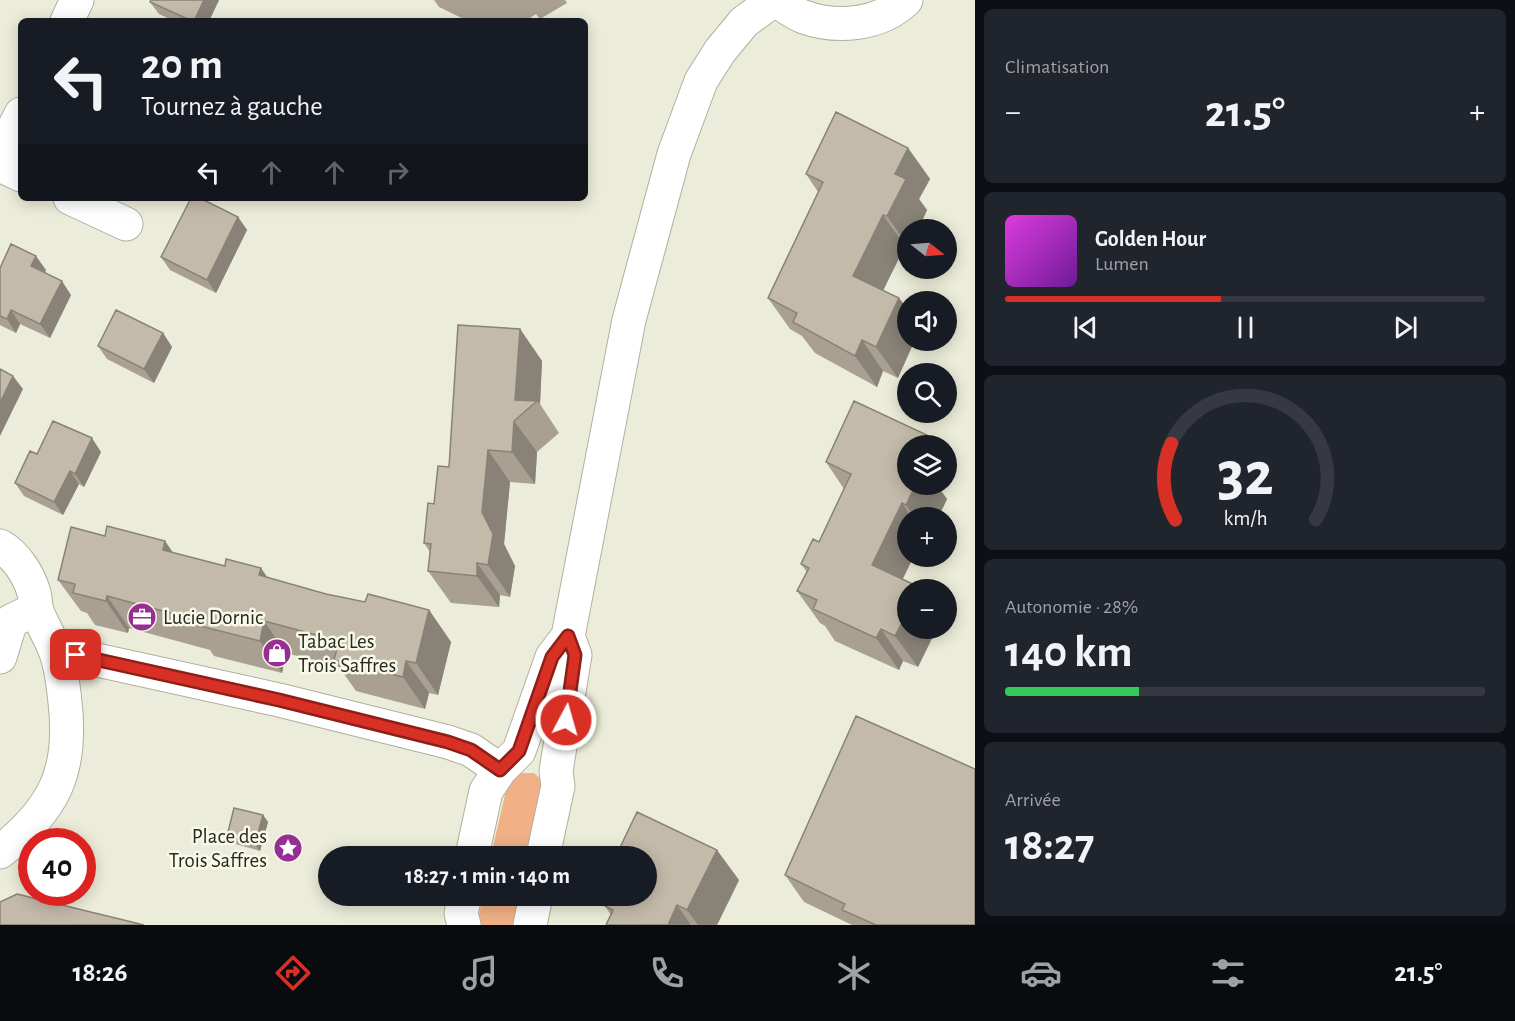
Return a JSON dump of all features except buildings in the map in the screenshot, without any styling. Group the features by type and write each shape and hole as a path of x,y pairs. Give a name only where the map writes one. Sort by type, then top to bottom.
{"street":[{"path":"68,18 77,0"},
{"path":"474,846 486,791 525,737 552,657 568,636 629,320 674,154 701,81 720,51 744,22 775,0 803,17 836,25 869,21 906,0"},
{"path":"0,156 18,120"},
{"path":"0,165 18,174"},
{"path":"76,201 126,224"},
{"path":"0,546 22,567 31,584 36,609 56,651 67,720 68,746 63,771 44,811 0,852"},
{"path":"0,657 11,621 36,609"},
{"path":"545,846 558,786 556,771 575,655 568,636"},
{"path":"56,651 279,700 448,742 507,762 533,758 556,771"},
{"path":"463,906 461,913 464,925"},
{"path":"530,925 534,906"}],"shaded area":[{"path":"515,773 534,773 542,780 533,846 493,846 506,790"},
{"path":"481,906 523,906 519,925 477,925"}],"place":[{"name":"Lucie Dornic","path":"142,617"},
{"name":"Tabac Les Trois Saffres","path":"277,653"},
{"name":"Place des Trois Saffres","path":"288,848"}],"route":[{"path":"76,655 279,700 448,742 471,750 500,770 519,751 552,657 568,636 575,655 566,720"}]}
